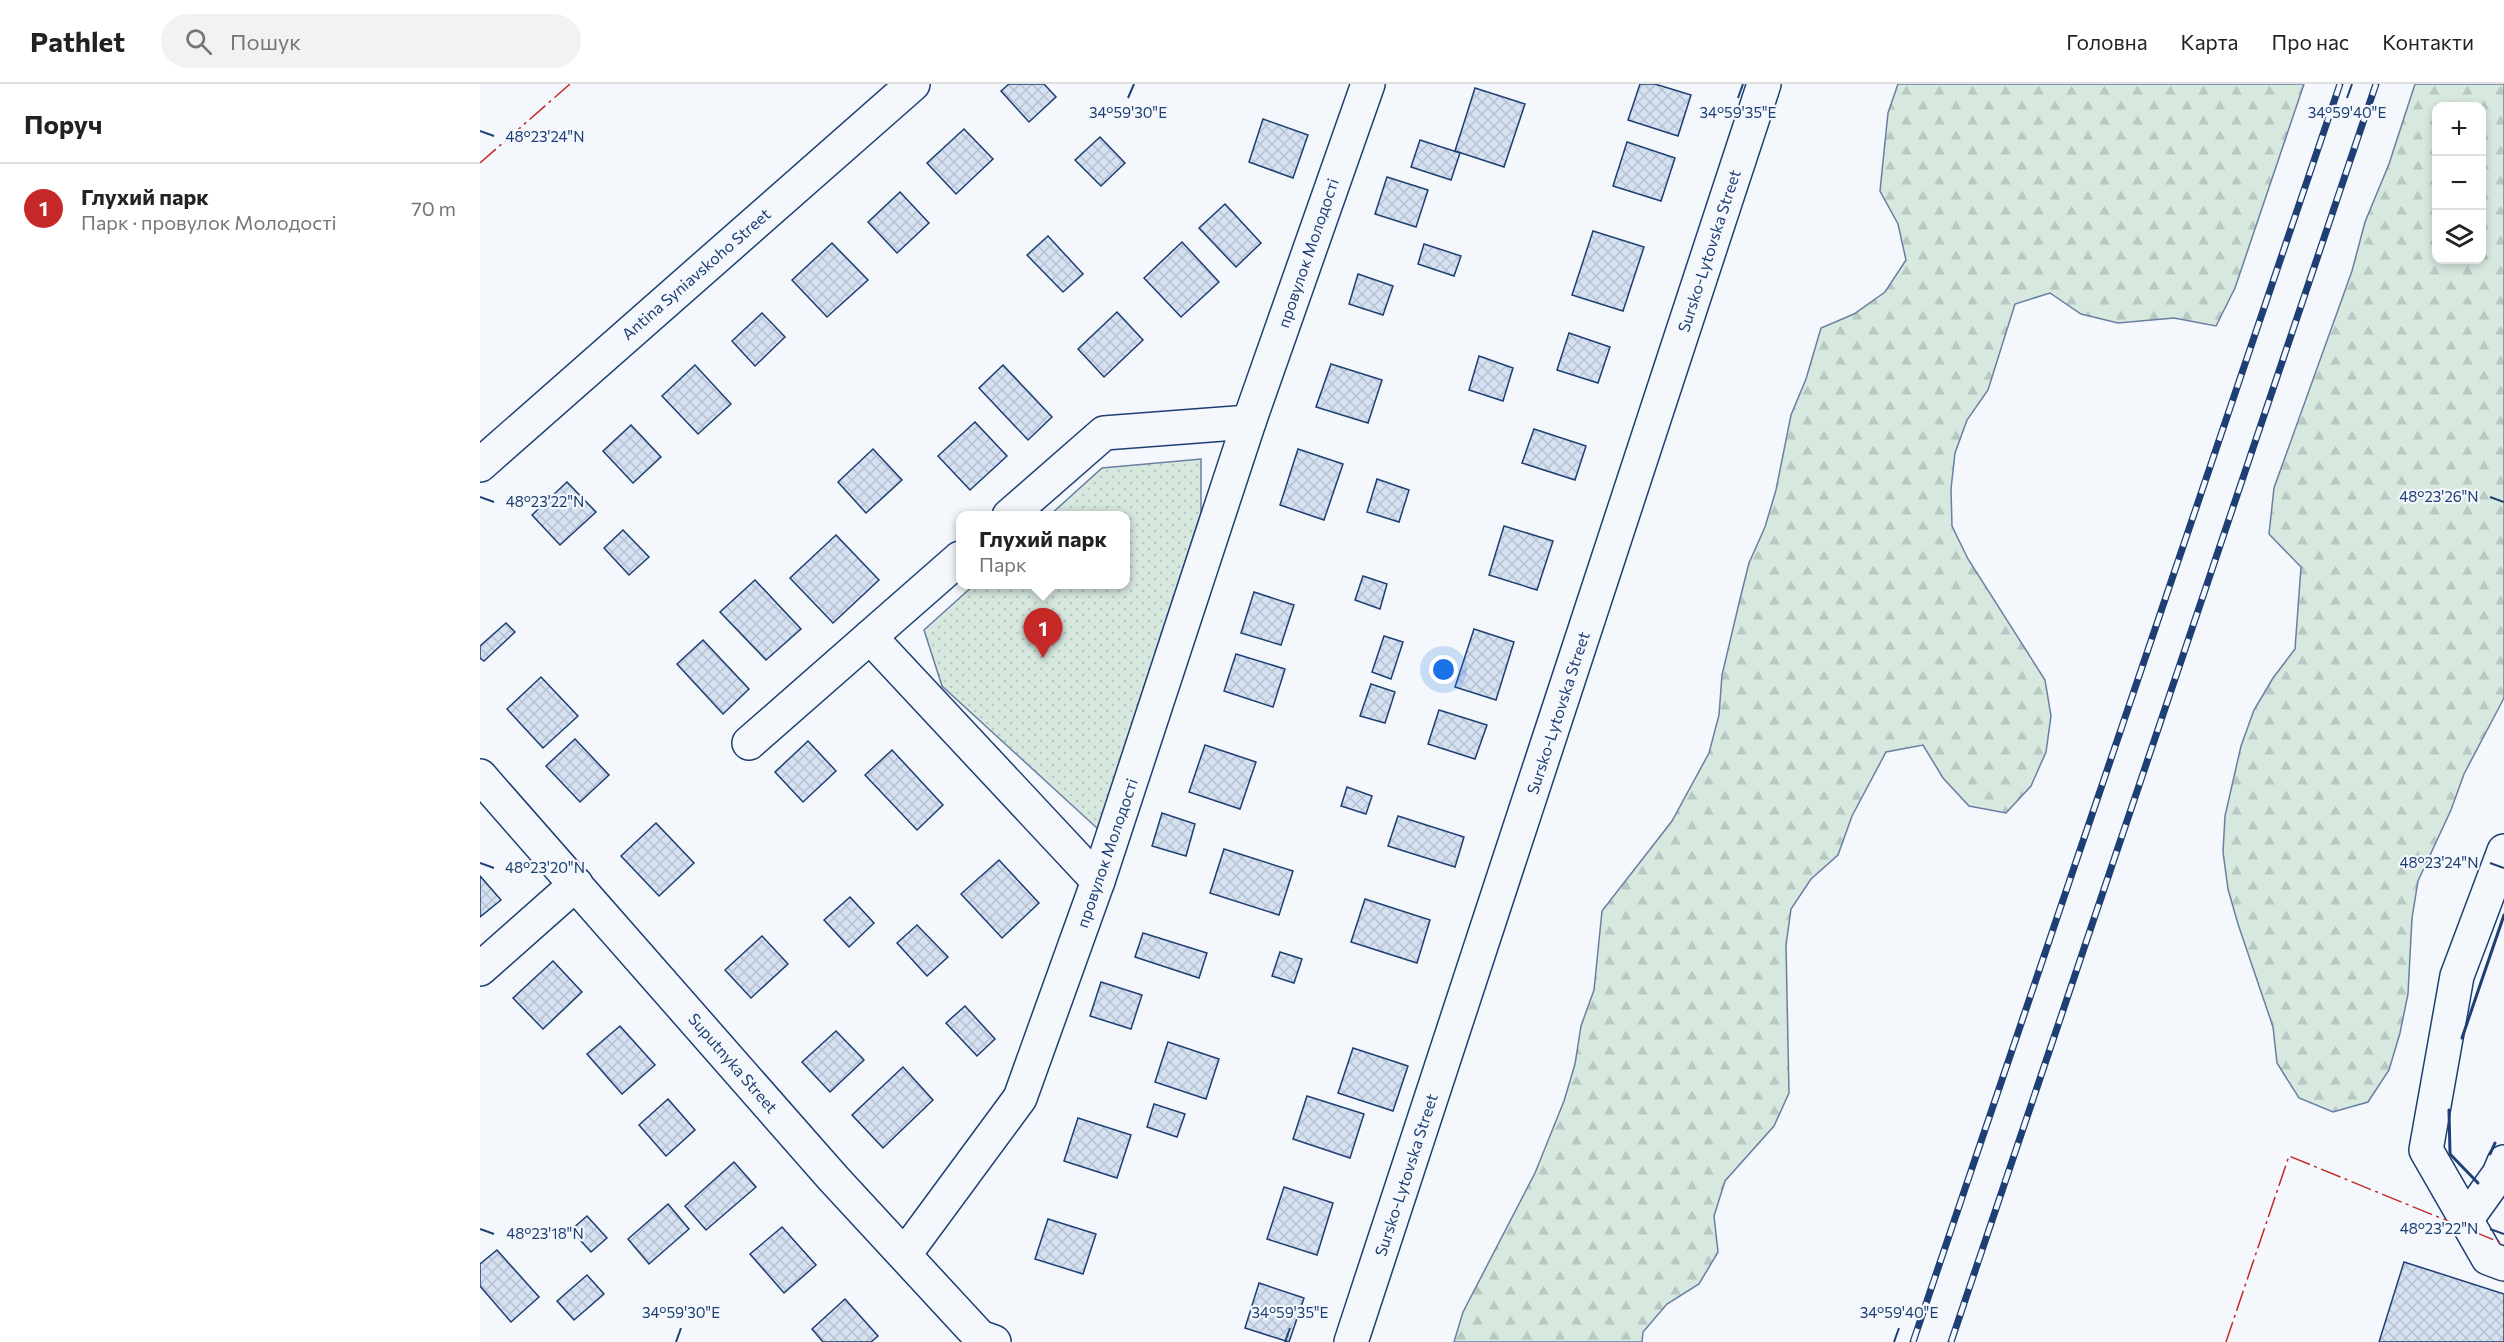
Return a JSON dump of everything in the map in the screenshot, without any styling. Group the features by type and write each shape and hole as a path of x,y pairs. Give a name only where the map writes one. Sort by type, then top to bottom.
{"street":[{"name":"Antina Syniavskoho Street","path":"480,465 913,84"},
{"name":"провулок Молодості","path":"905,1254 1020,1098 1098,881 1249,422 1368,84"},
{"name":"Sursko-Lytovska Street","path":"1351,1342 1764,84"},
{"path":"1015,511 1104,433 1249,422"},
{"path":"748,743 956,562"},
{"path":"870,637 1098,881"},
{"name":"Suputnyka Street","path":"480,776 833,1178 980,1337 994,1342"},
{"path":"2504,851 2457,976 2426,1150 2488,1258 2504,1264"},
{"path":"480,969 576,884"},
{"path":"2466,1220 2499,1174 2504,1162"}],"green space":[{"path":"1898,84 2304,84 2235,288 2216,326 2174,318 2118,323 2081,314 2050,293 2015,304 1988,390 1967,420 1955,453 1951,489 1952,526 1968,559 2045,680 2051,716 2046,752 2031,786 2006,813 1969,806 1943,778 1923,745 1886,752 1852,816 1838,855 1811,879 1791,909 1786,945 1789,1093 1774,1126 1725,1181 1714,1216 1718,1252 1699,1284 1667,1304 1643,1332 1642,1342 1454,1342 1463,1312 1535,1173 1564,1101 1575,1064 1581,1026 1594,990 1602,911 1672,821 1709,753 1719,715 1722,675 1749,563 1765,527 1776,490 1791,415 1806,379 1821,328 1854,314 1885,292 1906,260 1898,224 1880,191 1888,113"},
{"path":"2415,84 2504,84 2504,698 2464,774 2451,810 2418,881 2412,918 2408,994 2389,1070 2368,1102 2333,1112 2299,1098 2277,1063 2273,1027 2228,889 2223,852 2225,816 2241,746 2254,710 2273,678 2295,649 2301,567 2269,534 2274,488 2352,271 2365,222 2389,164"},
{"path":"1201,459 1201,513 1098,829 942,686 924,630 970,589 1130,589 1130,511 1054,511 1102,468"}],"building":[{"path":"1009,84 1044,84 1056,97 1029,122 1001,91"},
{"path":"1640,84 1655,84 1691,95 1678,136 1628,120"},
{"path":"1475,88 1525,104 1504,167 1455,151"},
{"path":"1263,119 1308,135 1293,178 1249,162"},
{"path":"964,129 993,159 956,194 927,163"},
{"path":"1100,137 1125,163 1101,186 1075,160"},
{"path":"1420,140 1460,153 1451,180 1411,167"},
{"path":"1627,142 1675,158 1661,201 1613,186"},
{"path":"1387,177 1428,190 1416,227 1375,214"},
{"path":"900,192 929,223 897,253 868,222"},
{"path":"1225,204 1261,243 1236,267 1199,228"},
{"path":"1593,231 1644,247 1623,311 1572,295"},
{"path":"1048,236 1083,274 1063,292 1027,255"},
{"path":"1182,242 1219,282 1181,317 1144,278"},
{"path":"832,243 868,280 827,317 792,280"},
{"path":"1424,244 1461,256 1454,276 1418,264"},
{"path":"1358,274 1393,286 1383,315 1349,304"},
{"path":"1117,312 1143,340 1104,377 1078,349"},
{"path":"762,313 785,337 755,366 732,341"},
{"path":"1569,333 1610,347 1598,383 1557,370"},
{"path":"1479,356 1513,368 1503,401 1469,390"},
{"path":"1331,364 1382,380 1368,423 1316,407"},
{"path":"695,365 731,404 698,434 662,396"},
{"path":"1003,365 1052,417 1028,440 979,388"},
{"path":"975,422 1007,456 970,490 938,456"},
{"path":"631,425 661,457 633,483 603,451"},
{"path":"1534,429 1586,446 1575,480 1522,463"},
{"path":"873,449 902,480 866,513 838,482"},
{"path":"1298,449 1343,464 1324,520 1280,505"},
{"path":"1377,479 1409,490 1399,522 1367,512"},
{"path":"567,482 596,512 560,545 532,515"},
{"path":"1504,526 1553,541 1537,590 1489,575"},
{"path":"623,530 649,557 629,575 604,548"},
{"path":"836,535 879,580 833,623 790,578"},
{"path":"1363,576 1387,584 1380,609 1355,600"},
{"path":"755,580 801,629 766,660 720,612"},
{"path":"1254,592 1294,605 1281,645 1241,633"},
{"path":"506,623 515,632 484,661 480,658 480,646"},
{"path":"1474,629 1514,642 1496,700 1455,687"},
{"path":"1384,636 1403,642 1391,679 1372,672"},
{"path":"703,640 749,689 723,714 677,664"},
{"path":"1236,654 1285,669 1273,707 1224,691"},
{"path":"541,677 578,716 543,748 507,709"},
{"path":"1371,684 1395,692 1385,723 1360,716"},
{"path":"1439,710 1487,725 1475,759 1428,744"},
{"path":"575,739 609,775 580,802 546,766"},
{"path":"808,741 836,771 803,802 775,772"},
{"path":"1205,745 1256,762 1240,809 1189,792"},
{"path":"892,750 943,805 917,830 865,775"},
{"path":"1347,787 1372,796 1366,814 1341,806"},
{"path":"1162,813 1195,824 1186,856 1152,846"},
{"path":"1398,816 1464,837 1455,867 1388,846"},
{"path":"656,823 694,863 659,896 621,856"},
{"path":"1224,849 1293,871 1279,915 1210,893"},
{"path":"999,860 1039,903 1002,938 961,894"},
{"path":"480,876 501,900 480,917"},
{"path":"850,897 874,923 849,947 824,920"},
{"path":"1365,899 1430,920 1417,963 1351,942"},
{"path":"917,925 948,957 927,976 897,943"},
{"path":"1143,933 1207,953 1199,978 1135,957"},
{"path":"762,936 788,964 751,998 725,970"},
{"path":"1280,952 1302,959 1294,983 1272,976"},
{"path":"553,961 582,992 543,1029 513,998"},
{"path":"1101,982 1142,995 1131,1029 1090,1016"},
{"path":"965,1006 995,1039 977,1056 946,1023"},
{"path":"620,1026 655,1065 622,1094 587,1054"},
{"path":"836,1031 864,1060 830,1092 802,1062"},
{"path":"1168,1042 1219,1059 1206,1099 1155,1082"},
{"path":"1353,1048 1408,1066 1393,1111 1338,1093"},
{"path":"903,1067 933,1100 883,1148 852,1115"},
{"path":"1307,1096 1364,1114 1350,1158 1293,1139"},
{"path":"668,1099 695,1130 666,1156 639,1125"},
{"path":"1154,1104 1185,1114 1177,1137 1147,1127"},
{"path":"1078,1118 1131,1135 1117,1178 1064,1161"},
{"path":"734,1162 756,1187 706,1230 685,1206"},
{"path":"1284,1187 1333,1203 1317,1255 1267,1239"},
{"path":"668,1204 689,1229 649,1264 628,1239"},
{"path":"587,1216 607,1238 591,1252 571,1230"},
{"path":"1048,1219 1096,1234 1083,1274 1035,1259"},
{"path":"782,1227 816,1265 784,1293 750,1254"},
{"path":"497,1250 539,1297 511,1322 480,1286 480,1264"},
{"path":"2404,1262 2504,1294 2504,1342 2379,1342"},
{"path":"587,1275 604,1294 574,1320 557,1301"},
{"path":"1259,1283 1304,1298 1289,1342 1245,1328"},
{"path":"845,1299 878,1336 871,1342 823,1342 812,1329"}],"railway":[{"path":"1913,1342 2340,84"},
{"path":"1951,1342 2376,84"}],"wall":[{"path":"2462,1038 2504,915"},
{"path":"2449,1110 2450,1154 2478,1183"},
{"path":"2490,1154 2495,1143"}],"power":[{"path":"480,163 570,84"},
{"path":"2226,1342 2289,1156 2504,1244"}],"place":[{"name":"Глухий парк","path":"1043,658"}]}
